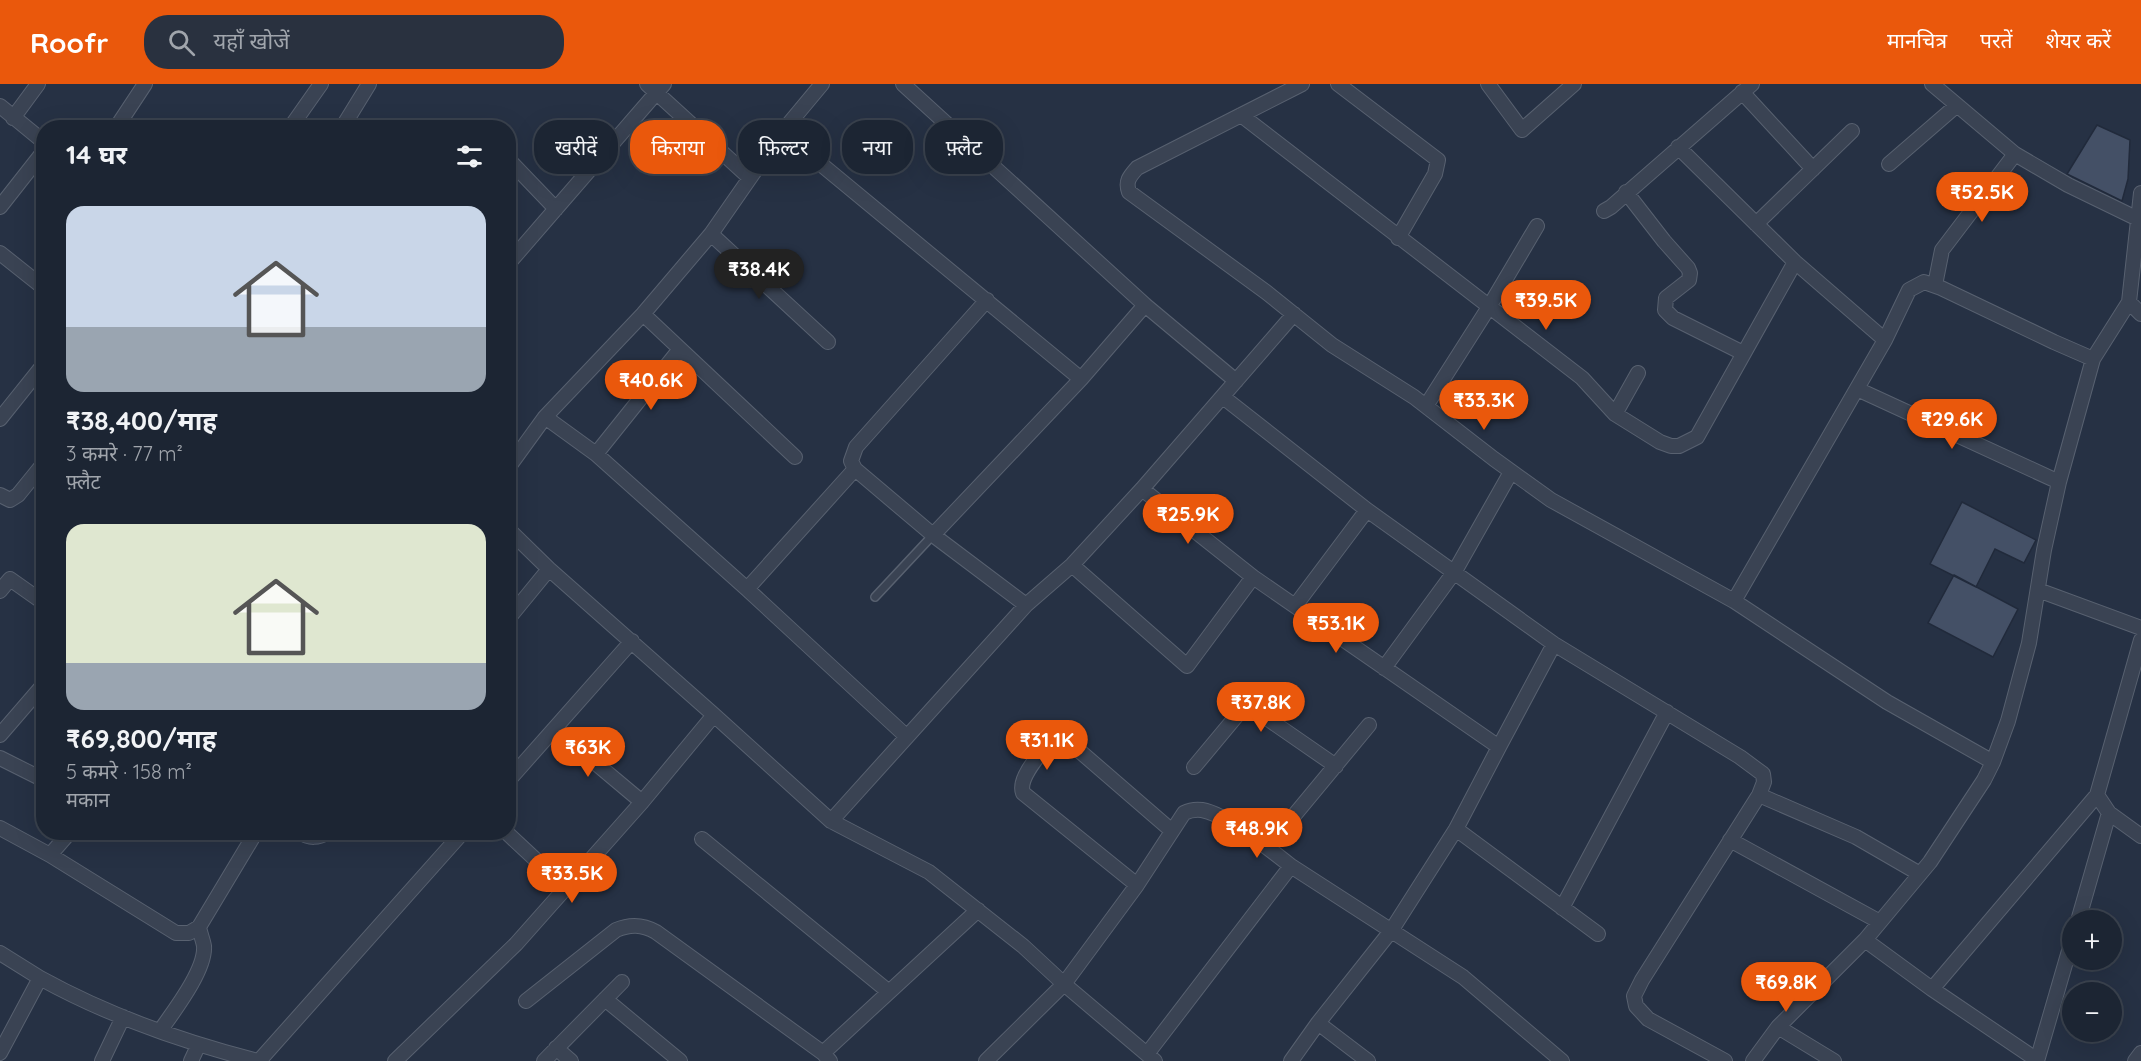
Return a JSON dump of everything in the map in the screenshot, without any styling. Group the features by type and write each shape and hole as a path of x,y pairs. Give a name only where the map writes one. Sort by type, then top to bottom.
{"street":[{"path":"13,118 38,84"},
{"path":"121,120 145,84"},
{"path":"296,120 321,84"},
{"path":"347,120 369,84"},
{"path":"792,120 822,84"},
{"path":"1302,84 1137,168 1129,176 1129,192 1294,314 1332,345 1426,406 1551,500 1734,601 1887,702 1993,762"},
{"path":"1338,84 1438,160 1435,174 1398,238"},
{"path":"1488,84 1522,130 1574,84"},
{"path":"1932,84 2015,154 2068,185 2138,219"},
{"path":"908,86 1146,305 1236,381"},
{"path":"516,255 656,87 750,178"},
{"path":"1604,211 1747,88 1813,169"},
{"path":"1889,164 1956,105"},
{"path":"0,106 36,136"},
{"path":"1241,115 1582,378 1615,414 1660,442 1671,446 1689,443 1697,438 1796,262"},
{"path":"1756,224 1852,131"},
{"path":"1678,147 1796,262 1885,340"},
{"path":"1935,285 1942,250 2015,154"},
{"path":"0,207 36,161"},
{"path":"516,167 556,209"},
{"path":"830,171 1081,379"},
{"path":"516,457 545,417 643,314 711,234 753,174"},
{"path":"1626,192 1690,273 1689,280 1666,298 1665,310 1673,318 1743,353"},
{"path":"1753,1061 1778,1027 1865,940 1930,862 1984,780 1993,762 2008,721 2029,642 2044,550 2093,359 2129,302 2141,193"},
{"path":"1426,406 1537,226"},
{"path":"711,234 828,342"},
{"path":"0,253 36,282"},
{"path":"1734,601 1885,340 1909,290 1924,282 1935,285 2093,359"},
{"path":"987,300 856,447 851,461 855,469 933,535 1026,605"},
{"path":"2129,302 2141,314"},
{"path":"933,535 1081,379 1146,305"},
{"path":"643,314 795,457"},
{"path":"831,821 1026,605 1072,565 1142,489 1294,314"},
{"path":"596,454 680,349"},
{"path":"1615,414 1638,373"},
{"path":"0,419 36,374"},
{"path":"1857,389 2060,482"},
{"path":"1223,397 1367,510 1554,644 1667,712 1763,774 1764,782 1759,795 1634,996 1636,1006 1647,1019 1725,1061"},
{"path":"545,417 596,454 906,736"},
{"path":"747,589 855,469"},
{"path":"1384,668 1455,572 1511,472"},
{"path":"0,495 10,500 18,495 36,473"},
{"path":"1142,489 1253,577 1499,747"},
{"path":"1295,606 1367,510"},
{"path":"516,537 831,821 929,872 1023,946 1064,984 1151,1057 1291,866"},
{"path":"1072,565 1186,666 1253,577"},
{"path":"516,609 549,569"},
{"path":"0,591 10,579 36,597"},
{"path":"2038,590 2141,628"},
{"path":"1932,989 2097,795 2141,640"},
{"path":"516,772 632,641"},
{"path":"1291,1061 1391,931 1455,829 1554,644"},
{"path":"0,735 36,693"},
{"path":"1194,767 1239,713 1249,708 1256,710 1336,766"},
{"path":"1562,908 1667,712"},
{"path":"395,1061 516,944 642,802 714,715"},
{"path":"1268,847 1370,725"},
{"path":"555,729 642,802"},
{"path":"1137,885 1023,793 1020,786 1023,777 1053,738 1061,737 1172,831"},
{"path":"0,758 36,776"},
{"path":"1759,795 1856,837 1920,874"},
{"path":"2097,795 2109,813 2141,835"},
{"path":"991,1059 1064,984 1137,885 1184,813 1203,810 1218,815 1268,847 1291,866 1462,977 1562,1061"},
{"path":"2081,910 2109,813"},
{"path":"0,828 50,855 176,933 189,933 199,927 251,840"},
{"path":"1455,829 1598,934"},
{"path":"702,838 889,992"},
{"path":"50,855 63,840"},
{"path":"0,953 40,978 123,1017 198,1046 259,1061 456,840"},
{"path":"515,840 566,888"},
{"path":"1730,840 1880,922"},
{"path":"526,1001 616,930 626,926 643,926 656,932 827,1057 889,992 978,910"},
{"path":"160,1031 183,998 201,964 204,946 199,927"},
{"path":"1865,940 2037,1061 2063,970"},
{"path":"0,1053 40,978"},
{"path":"544,1061 622,982"},
{"path":"605,999 681,1061"},
{"path":"102,1061 123,1017"},
{"path":"1318,1023 1368,1061"},
{"path":"1778,1027 1834,1061"},
{"path":"191,1061 198,1046"},
{"path":"556,1048 571,1061"},
{"path":"2135,1061 2141,1053"}],"lane":[{"path":"875,597 933,535"}],"building":[{"path":"2097,125 2130,140 2128,179 2122,201 2067,174"},
{"path":"1962,502 2036,540 2024,563 1995,549 1976,587 1930,564"},
{"path":"1954,575 2018,609 1993,657 1928,623"}]}
